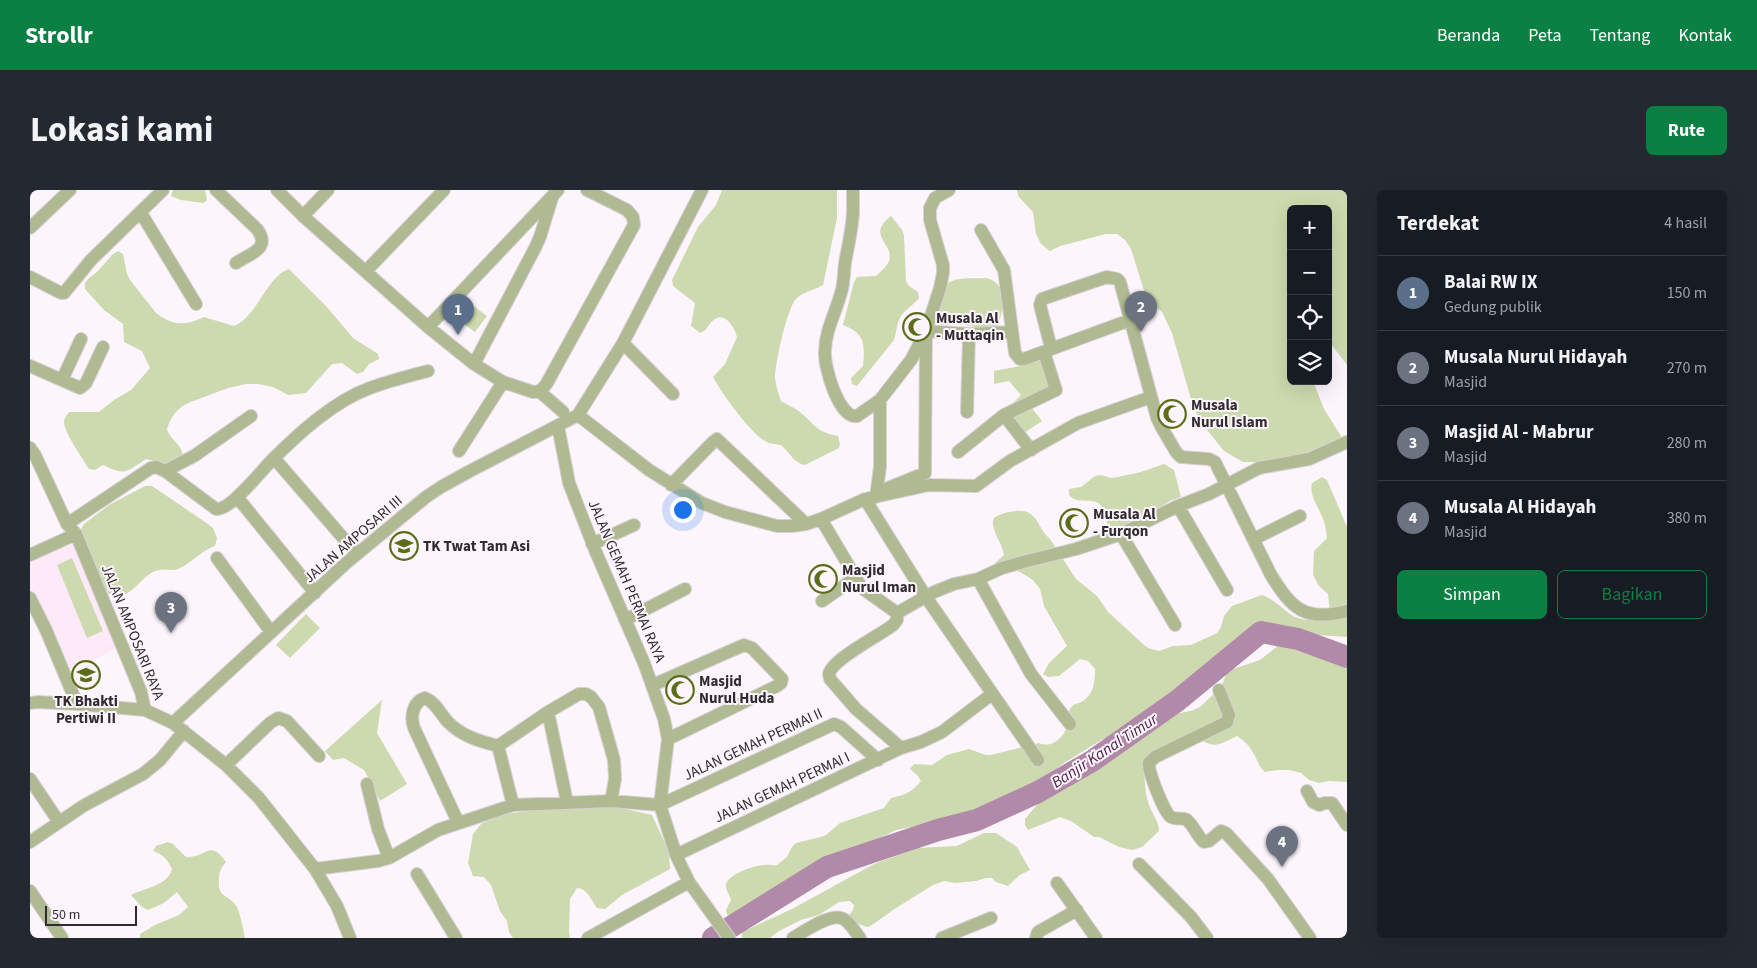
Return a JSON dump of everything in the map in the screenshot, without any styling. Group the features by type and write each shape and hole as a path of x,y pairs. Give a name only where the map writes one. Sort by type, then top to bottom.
{"street":[{"path":"30,228 70,190"},
{"path":"30,277 61,294 64,293 91,260 163,190"},
{"path":"216,190 262,236 262,243 255,252 236,263"},
{"path":"277,190 303,216 428,327 474,364 503,382 532,392 543,387 634,225 633,217 627,210 587,190"},
{"path":"303,216 328,190"},
{"path":"366,271 444,190"},
{"path":"702,190 623,343 578,415 671,485 702,503 726,512 777,526 792,526 821,519 925,473 926,331"},
{"path":"853,190 853,212 842,291 831,320 825,348 825,363 826,372 840,404 848,414 854,417 880,400 911,360 926,331 943,273 930,220 930,208 935,198 949,190"},
{"path":"428,327 555,193"},
{"path":"474,364 535,248 555,193"},
{"path":"141,213 196,304"},
{"path":"981,230 1004,270 1011,332 1015,353 1018,357 1024,359 1130,320"},
{"path":"958,452 1004,415 1056,390 1040,305 1042,299 1108,277 1115,277 1120,282 1157,418 1176,452 1184,458 1212,460 1218,466 1271,575 1287,600 1295,607 1313,615 1325,616 1347,612"},
{"path":"926,331 969,334 1011,332"},
{"path":"967,412 969,334"},
{"path":"62,380 81,338"},
{"path":"623,343 673,394"},
{"path":"30,366 78,388 85,386 103,347"},
{"path":"67,524 151,468 158,467 216,509 222,508 237,497 300,433 356,395 370,388 428,371"},
{"path":"458,452 503,382"},
{"path":"543,387 563,412"},
{"path":"873,496 929,485 976,486 1010,461 1078,423 1151,397"},
{"path":"880,400 880,467 873,496 926,597 1038,760"},
{"name":"JALAN AMPOSARI III","path":"173,723 357,554 442,487 578,415"},
{"path":"1004,415 1031,450"},
{"path":"166,471 194,456 251,416"},
{"name":"JALAN GEMAH PERMAI RAYA","path":"558,426 569,483 592,544 626,620 664,719 668,739 660,805 676,855 688,882 729,938"},
{"path":"671,485 714,440 718,440 806,524"},
{"path":"897,613 954,584 978,580 1017,564 1071,551 1121,534 1178,506 1209,494 1259,468 1310,459 1347,442"},
{"name":"JALAN AMPOSARI RAYA","path":"30,448 67,524 76,534 140,692 145,710 173,723 184,731 226,765 259,798 316,869 336,906 350,938"},
{"path":"274,458 357,554"},
{"path":"237,497 315,593"},
{"path":"1178,506 1227,590"},
{"path":"1254,539 1300,516"},
{"path":"821,519 855,578 868,593 897,613"},
{"path":"592,544 634,525"},
{"path":"30,555 76,534"},
{"path":"1121,534 1175,625"},
{"path":"217,558 271,632"},
{"path":"822,601 855,578"},
{"path":"978,580 1031,674 1070,724"},
{"path":"626,620 685,589"},
{"path":"30,598 33,613 77,704"},
{"path":"897,613 897,620 893,625 848,654 832,667 829,674 830,679 856,709 901,748"},
{"path":"652,685 744,645 752,648 780,676 782,682 668,739"},
{"path":"1219,690 1229,715 1227,722 1155,757 1149,763 1149,771 1159,797 1170,816 1186,820 1204,842 1207,842 1221,831 1226,833 1268,879 1310,938"},
{"path":"458,822 412,722 414,707 419,700 425,698 432,702 447,720 462,733 475,740 498,746 548,712 579,694 591,697 599,707 615,769 611,801"},
{"name":"JALAN GEMAH PERMAI I","path":"676,855 901,748 921,742 942,732 992,694"},
{"path":"30,703 77,704 145,710"},
{"path":"548,712 567,802"},
{"path":"226,765 270,723 278,718 287,721 320,756"},
{"name":"JALAN GEMAH PERMAI II","path":"660,805 834,724 841,727 878,760"},
{"path":"30,842 83,806 143,774 160,760 184,731"},
{"path":"498,746 513,805"},
{"path":"30,779 59,822"},
{"path":"367,784 378,829 389,858"},
{"path":"1306,791 1319,806 1325,803 1332,803 1347,825"},
{"path":"316,869 389,858 427,835 458,822 513,805 611,801 660,805"},
{"path":"1138,864 1186,912 1207,938"},
{"path":"417,874 456,938"},
{"path":"588,938 688,882"},
{"path":"1057,883 1096,938"},
{"path":"30,890 62,938"},
{"path":"1036,938 1038,932 1077,910"},
{"path":"793,938 831,918 842,918 860,938"},
{"path":"942,938 969,933 991,918"}],"shaded area":[{"path":"74,539 121,646 69,672 30,590 30,559"}],"green space":[{"path":"173,190 205,190 207,200 204,203 181,200 171,196"},
{"path":"722,190 837,190 837,218 823,285 802,294 793,304 779,349 775,378 781,401 799,411 821,430 838,436 839,448 805,465 795,460 782,446 767,442 753,431 730,403 713,377 725,364 737,337 732,326 729,322 719,317 705,331 700,333 691,326 695,303 673,286 672,280 698,227 716,205"},
{"path":"1017,190 1347,190 1347,365 1332,345 1332,205 1287,205 1287,385 1315,385 1324,409 1341,436 1337,443 1312,452 1276,458 1266,462 1243,462 1224,451 1199,420 1172,333 1162,312 1146,297 1131,249 1125,240 1117,234 1106,234 1060,246 1050,251 1041,244 1036,234 1033,212 1018,196"},
{"path":"891,216 904,235 906,281 909,286 918,292 919,298 899,319 894,340 857,386 852,384 851,378 863,366 864,351 862,340 856,332 843,325 857,277 876,276 889,261 890,255 882,240 881,229"},
{"path":"118,251 123,254 130,280 156,313 168,320 179,323 191,322 204,317 234,326 242,321 256,306 274,280 281,273 289,269 326,306 353,338 378,354 379,359 369,364 363,372 357,374 342,363 332,364 306,393 288,395 273,387 246,384 228,388 188,403 174,414 167,429 183,456 166,464 146,459 126,471 117,471 103,465 95,470 89,469 67,432 64,419 69,412 99,412 131,390 150,368 142,351 124,342 123,324 104,310 85,289 85,283 88,279"},
{"path":"986,278 998,285 1001,291 1002,305 998,326 982,328 960,324 942,325 937,323 936,317 947,284 960,279"},
{"path":"464,299 487,316 475,332 452,315"},
{"path":"1043,357 1057,385 1031,407 1042,421 1021,435 1010,419 1012,404 1021,395 1009,381 994,384 994,371 1020,366"},
{"path":"1164,464 1174,470 1181,497 1170,501 1155,511 1134,519 1120,528 1108,529 1104,511 1098,503 1077,500 1069,495 1069,489 1081,487 1095,476 1118,477"},
{"path":"1322,477 1327,480 1347,527 1347,637 1318,635 1284,625 1262,628 1243,639 1179,691 1141,715 1114,736 1103,739 1064,763 1033,786 954,819 896,830 825,859 781,888 764,894 732,916 727,915 726,910 731,900 726,888 728,880 743,871 755,867 777,865 787,857 796,843 821,837 840,823 884,808 891,798 908,793 921,781 910,769 914,764 932,765 947,755 969,749 991,755 1039,743 1053,743 1061,737 1066,729 1071,707 1090,695 1094,683 1095,669 1088,661 1080,659 1059,676 1048,677 1043,674 1049,663 1067,646 1044,606 1040,589 1033,580 1015,569 995,569 995,563 1004,555 994,531 994,518 1007,512 1016,511 1023,511 1033,516 1076,579 1097,596 1108,612 1143,644 1148,648 1159,651 1173,646 1191,645 1217,633 1224,616 1232,606 1262,595 1300,619 1322,620 1330,612 1328,594 1319,586 1313,575 1314,551 1327,538 1325,524 1313,498 1311,488 1312,483"},
{"path":"145,486 152,486 213,528 217,538 215,546 178,569 162,569 151,573 120,597 109,594 81,529 84,524 109,505"},
{"path":"72,558 103,631 87,638 57,565"},
{"path":"306,614 320,628 290,658 276,645"},
{"path":"1280,644 1286,644 1317,656 1347,663 1347,782 1329,781 1319,783 1309,780 1301,773 1289,770 1265,772 1249,746 1237,736 1225,742 1212,745 1196,736 1144,764 1146,795 1159,831 1142,847 1132,850 1119,847 1099,837 1094,837 1071,821 1060,817 1028,830 1025,825 1025,819 1047,793 1059,788 1171,715 1200,707 1221,687 1230,670 1260,660"},
{"path":"382,700 377,733 407,784 380,801 364,770 344,758 333,760 325,751"},
{"path":"551,808 621,808 652,815 669,852 670,869 622,895 605,909 597,908 584,890 577,888 570,899 570,938 513,938 509,932 507,921 500,911 491,885 484,877 473,876 468,863 473,834 481,824 503,814"},
{"path":"984,833 996,833 1017,847 1030,870 1020,875 1008,886 996,882 992,878 955,883 944,881 933,885 869,927 853,920 849,915 854,905 850,901 839,902 819,915 801,920 779,931 770,938 742,938 742,932 792,909 874,864 918,848 957,846"},
{"path":"168,842 173,844 186,857 193,857 211,850 216,851 226,862 219,874 220,890 237,907 245,938 140,938 140,934 155,925 179,915 188,907 177,892 164,903 148,910 142,907 131,895 161,883 170,875 172,869 167,860 153,851 156,846"}],"waterway":[{"name":"Banjir Kanal Timur","path":"713,938 827,867 938,830 977,820 1038,792 1092,761 1177,701 1261,632 1298,639 1347,657"}],"place":[{"name":"Musala Al - Muttaqin","path":"917,327"},
{"name":"Musala Nurul Hidayah","path":"1141,332"},
{"name":"Balai RW IX","path":"458,335"},
{"name":"Musala Nurul Islam","path":"1172,414"},
{"name":"Musala Al - Furqon","path":"1074,523"},
{"name":"TK Twat Tam Asi","path":"404,546"},
{"name":"Masjid Nurul Iman","path":"823,579"},
{"name":"Masjid Al - Mabrur","path":"171,633"},
{"name":"TK Bhakti Pertiwi II","path":"86,675"},
{"name":"Masjid Nurul Huda","path":"680,690"},
{"name":"Musala Al Hidayah","path":"1282,867"}]}
